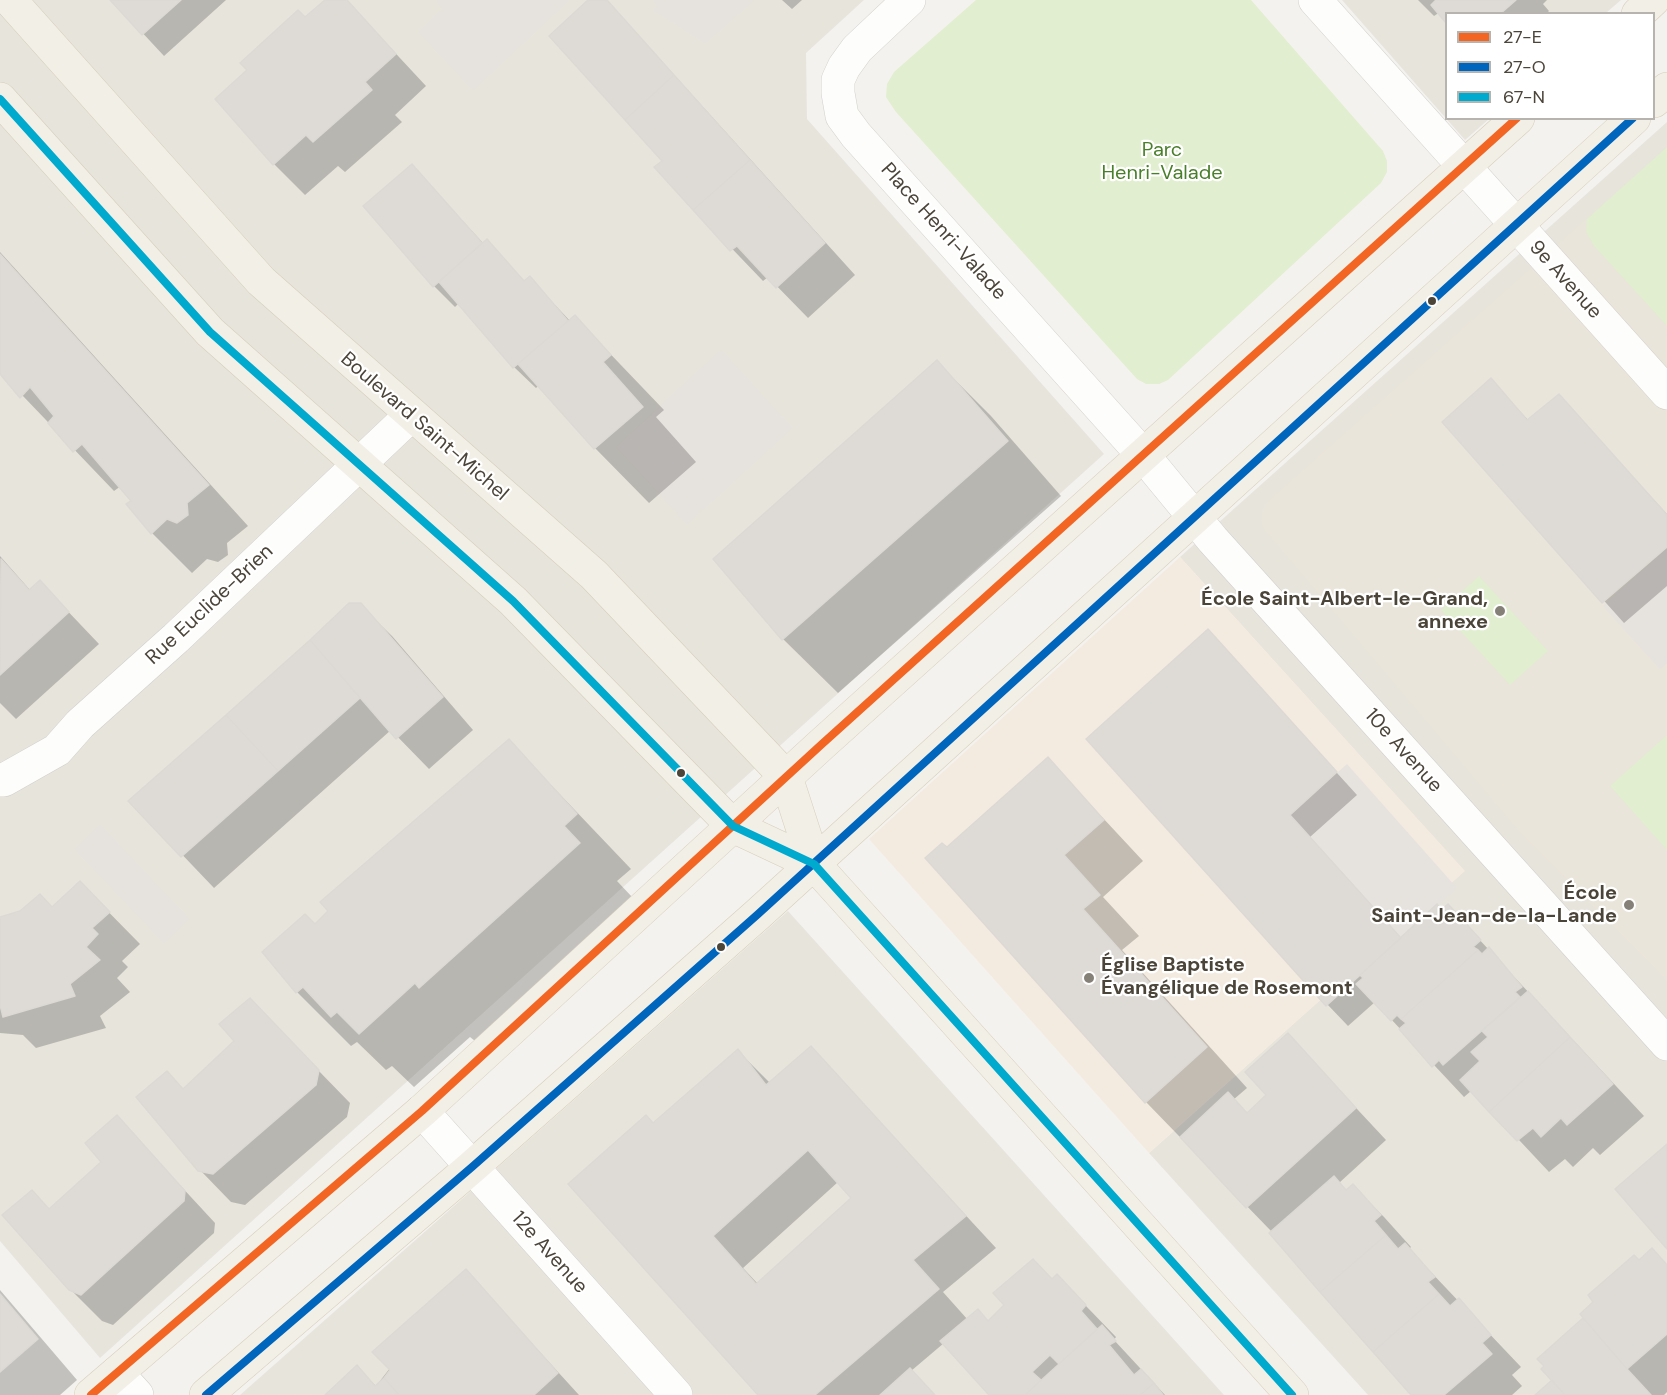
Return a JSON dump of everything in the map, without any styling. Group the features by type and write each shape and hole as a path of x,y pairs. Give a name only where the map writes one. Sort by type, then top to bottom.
{"main road":[{"name":"Boulevard Saint-Michel","path":"10,0 261,281 410,416 594,575 786,777 814,864"},
{"path":"1640,12 1653,0"},
{"path":"1655,100 1667,89"},
{"name":"Boulevard Saint-Michel","path":"0,99 210,332 513,601 733,826 814,864 1292,1395"},
{"path":"91,1395 127,1384 786,777 1516,120"},
{"path":"206,1395 472,1167 814,864 1632,120"}],"street":[{"name":"Place Henri-Valade","path":"909,0 857,49 844,67 838,81 842,116 864,144 1143,455"},
{"path":"1315,0 1463,166"},
{"name":"9e Avenue","path":"1463,166 1667,393"},
{"name":"Rue Euclide-Brien","path":"0,780 4,780 57,750 81,724 176,638 410,416"},
{"name":"10e Avenue","path":"1143,455 1195,519 1667,1044"},
{"name":"12e Avenue","path":"422,1111 676,1395"}],"shaded area":[{"path":"0,0 864,0 806,53 807,119 1104,454 100,1358 0,1241"},
{"path":"436,0 569,0 473,90 419,32 443,9"},
{"path":"653,0 754,0 705,43 653,10 658,6"},
{"path":"1342,0 1621,0 1607,12 1445,12 1445,117"},
{"path":"1447,120 1488,120 1465,140"},
{"path":"1667,122 1667,1395 1368,1395 1149,1153 1464,871 1180,557"},
{"name":"École Saint-Albert-le-Grand, annexe","path":"1667,147 1667,981 1517,829 1267,533 1262,523 1262,512 1267,502"},
{"path":"721,350 792,428 687,524 616,447"},
{"path":"1667,548 1667,663 1660,669 1603,606"},
{"path":"1180,557 1465,871 1149,1153 869,839"},
{"path":"1347,764 1457,888 1401,938 1290,815"},
{"path":"100,825 189,919 164,943 75,849"},
{"path":"788,911 1224,1395 240,1395"}],"green space":[{"name":"Parc Henri-Valade","path":"976,0 1251,0 1383,151 1387,161 1387,172 1381,183 1168,380 1159,384 1146,384 1137,379 896,112 886,97 887,84 894,72"},
{"path":"1667,147 1667,326 1594,246 1586,232 1587,219"},
{"path":"1479,576 1548,651 1510,685 1441,610"},
{"path":"1667,735 1667,850 1610,786"}],"building":[{"path":"110,0 181,0 142,35"},
{"path":"325,0 347,0 396,54 365,82 372,90 313,142 306,135 273,165 215,99 247,70 240,63 298,10 305,17"},
{"path":"588,0 607,0 674,75 625,120 549,36"},
{"path":"1436,0 1516,0 1502,12 1445,12 1445,22 1431,5"},
{"path":"674,75 750,160 693,210 654,167 662,161 625,120"},
{"path":"750,160 825,243 776,288 737,246 730,251 693,210"},
{"path":"412,164 482,243 433,287 363,206"},
{"path":"487,239 524,281 530,276 568,321 513,368 439,282"},
{"path":"0,254 209,485 187,503 188,515 177,523 167,519 151,534 126,504 131,501 82,444 73,452 48,423 54,416 30,387 20,398 0,374"},
{"path":"575,315 611,355 603,362 643,407 594,449 518,364"},
{"path":"937,360 1008,441 782,640 713,559"},
{"path":"1491,378 1527,420 1559,394 1667,515 1667,547 1602,603 1442,422"},
{"path":"1,559 29,590 40,580 69,612 0,675"},
{"path":"349,603 361,603 443,697 396,739 310,640"},
{"path":"1208,629 1337,772 1290,815 1401,938 1326,1006 1086,739"},
{"path":"310,640 360,698 278,771 226,715"},
{"path":"226,715 278,771 181,857 128,801"},
{"path":"509,739 577,814 564,826 580,843 419,988 415,983 359,1034 337,1012 331,1017 303,987 296,993 262,952 305,914 315,924 328,911 320,902"},
{"name":"Église Baptiste Évangélique de Rosemont","path":"1048,757 1104,820 1064,855 1100,895 1083,909 1207,1047 1145,1103 925,858 942,843 947,847"},
{"path":"80,881 110,912 92,928 98,934 86,947 100,960 70,984 75,996 3,1017 0,1005 0,917 20,911 40,894 52,907"},
{"path":"1437,904 1441,910 1448,904 1481,940 1473,947 1478,950 1401,1019 1397,1015 1391,1021 1356,984 1363,978 1360,975"},
{"path":"1489,947 1522,987 1515,992 1520,997 1443,1065 1439,1060 1432,1067 1399,1029 1406,1023 1401,1019 1478,950 1482,954"},
{"path":"1528,991 1570,1037 1489,1112 1460,1080 1480,1061 1471,1052 1488,1037 1482,1031"},
{"path":"250,998 319,1070 316,1085 213,1174 198,1171 136,1097 167,1071 183,1089 234,1041 219,1024"},
{"path":"1288,1033 1356,1108 1246,1208 1180,1137 1228,1092 1247,1113 1266,1095 1245,1072"},
{"path":"1570,1037 1613,1084 1567,1125 1561,1118 1541,1137 1533,1128 1517,1141 1489,1112"},
{"path":"811,1046 966,1216 913,1260 939,1289 815,1395 758,1395 568,1184 646,1115 653,1123 738,1049 766,1085","holes":["808,1150 851,1198 756,1284 713,1236"]},
{"path":"117,1115 185,1191 184,1201 81,1295 69,1290 2,1215 32,1190 49,1209 101,1162 85,1143"},
{"path":"1667,1144 1667,1249 1615,1189"},
{"path":"1334,1176 1346,1190 1353,1184 1381,1215 1374,1221 1386,1235 1320,1292 1269,1233"},
{"path":"1386,1235 1398,1249 1405,1243 1435,1277 1428,1282 1439,1294 1373,1352 1320,1292"},
{"path":"1652,1248 1667,1265 1667,1334 1627,1369 1580,1314 1593,1302 1588,1295 1634,1255 1639,1260"},
{"path":"1033,1259 1052,1279 1057,1274 1086,1305 1081,1311 1097,1329 1059,1364 1050,1355 1032,1372 1041,1380 1025,1395 989,1395 940,1341 978,1309 988,1321 1004,1305 993,1293"},
{"path":"466,1269 558,1373 534,1395 399,1395 384,1378 390,1370 372,1352"},
{"path":"0,1294 38,1339 0,1372"},
{"path":"1439,1294 1450,1306 1459,1298 1491,1335 1482,1343 1492,1354 1444,1395 1411,1395 1373,1352"},
{"path":"1583,1318 1651,1395 1565,1395 1541,1369 1544,1366 1537,1359"},
{"path":"1102,1325 1116,1341 1109,1345 1134,1375 1141,1369 1154,1383 1140,1395 1026,1394"},
{"path":"357,1365 375,1386 384,1378 399,1395 325,1395"},
{"path":"910,1368 935,1395 880,1395"},
{"path":"1552,1380 1565,1395 1535,1395"},
{"path":"1154,1383 1163,1395 1140,1395"}],"transit line":[{"name":"67-N","path":"0,99 210,332 513,601 733,826 814,864 1292,1395"},
{"name":"27-E","path":"91,1395 422,1111 822,744 1515,120"},
{"name":"27-O","path":"206,1395 472,1167 757,915 1631,120"}],"place":[{"name":"École Saint-Albert-le-Grand, annexe","path":"1500,611"},
{"name":"École Saint-Jean-de-la-Lande","path":"1629,905"},
{"name":"Église Baptiste Évangélique de Rosemont","path":"1089,978"}]}
